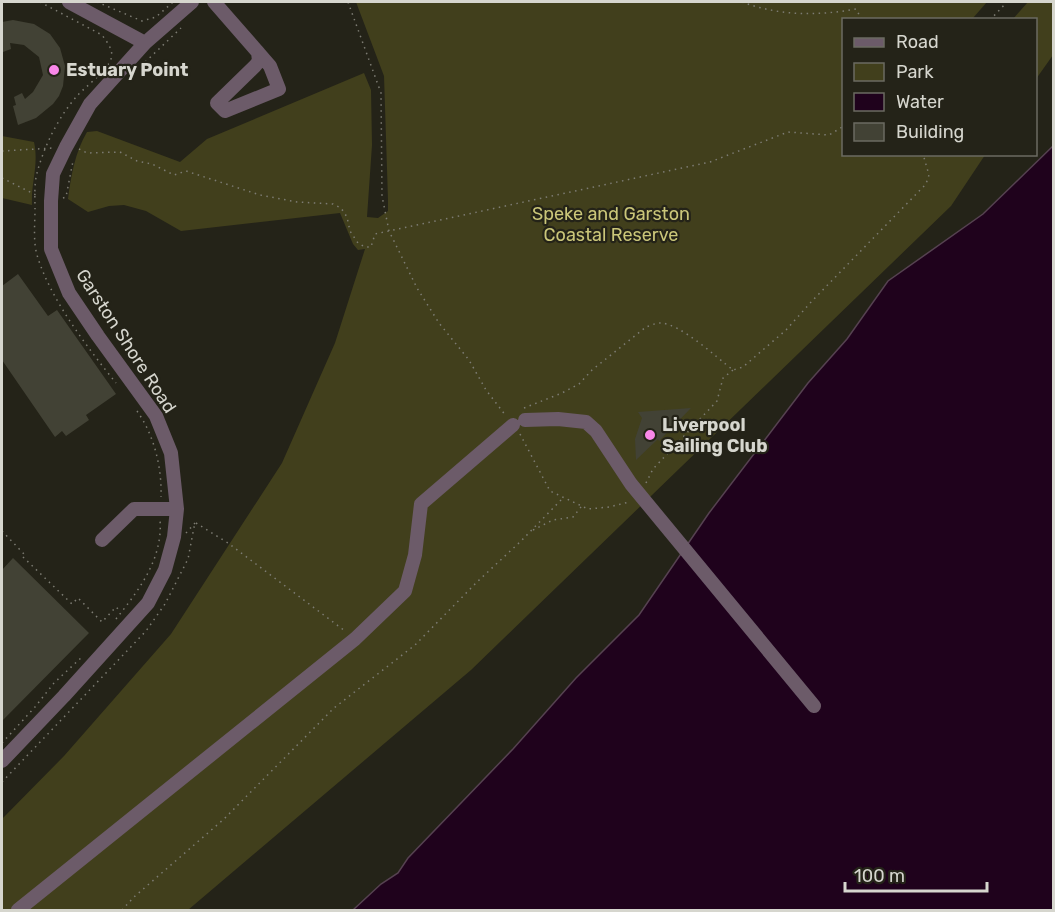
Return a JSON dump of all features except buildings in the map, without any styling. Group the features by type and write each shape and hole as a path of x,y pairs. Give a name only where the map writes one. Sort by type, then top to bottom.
{"street":[{"path":"69,2 145,43"},
{"name":"Garston Shore Road","path":"2,761 148,603 165,570 174,537 177,509 171,453 156,416 69,293 51,249 51,201 54,174 70,152 90,104 145,43 192,2"},
{"path":"214,2 260,54 270,66 279,89 225,111 217,103 255,66 260,54"},
{"path":"37,254 51,249"},
{"path":"18,910 355,639 405,591 415,555 421,504 519,423 558,419 586,422 596,431 631,484 814,706"},
{"path":"102,540 134,509 177,509"}],"path":[{"path":"40,2 102,35 109,44 112,54 110,62 63,114 37,173 35,194 37,254 48,281 69,319 120,387"},
{"path":"97,2 142,21 156,17 173,2"},
{"path":"348,2 381,93 382,196 389,231 417,288 439,323 469,360 486,390 519,423 550,491 588,509 639,501 653,469 717,401 723,378 733,370 743,367 786,330 926,184 929,176 924,156"},
{"path":"742,2 801,15 856,9 861,18"},
{"path":"992,18 1007,2"},
{"path":"140,67 182,27"},
{"path":"2,151 47,149 70,152 77,148 87,153 120,152 174,175 186,171 260,195 297,202 333,204 341,208 347,217 354,237 365,247 372,247 375,234 710,162 788,132 829,135 842,127"},
{"path":"2,178 51,201 66,197 70,152"},
{"path":"519,423 520,411 526,406 579,384 592,370 646,327 655,324 662,323 681,331 733,370"},
{"path":"112,626 139,591 152,566 161,534 162,480 154,447 137,411"},
{"path":"122,910 224,819 334,708 414,645 563,498"},
{"path":"532,530 553,520 573,517 581,507"},
{"path":"195,522 228,543 355,639"},
{"path":"2,531 24,554 22,556 72,604 78,598 102,622 116,607 122,613"},
{"path":"2,743 54,683 83,656"}],"green space":[{"name":"Speke and Garston Coastal Reserve","path":"356,2 987,2 973,18 842,18 842,156 984,156 951,206 471,670 188,910 2,910 2,819 64,756 171,634 282,463 335,343 365,249 358,250 353,244 340,213 181,231 146,211 124,205 109,206 88,212 68,199 79,148 87,132 97,131 180,162 207,139 364,73 371,90 372,145 367,217 378,218 388,211 384,76"},
{"path":"1028,2 1053,2 1053,55 1037,78 1037,18 1014,18"},
{"path":"2,136 34,142 36,158 32,205 2,198"}],"water":[{"path":"1053,146 1053,910 353,910 381,884 398,873 408,858 513,749 576,678 639,615 709,513 808,383 847,339 888,281 983,214"}],"place":[{"name":"Estuary Point","path":"54,70"},
{"name":"Liverpool Sailing Club","path":"650,435"}]}
